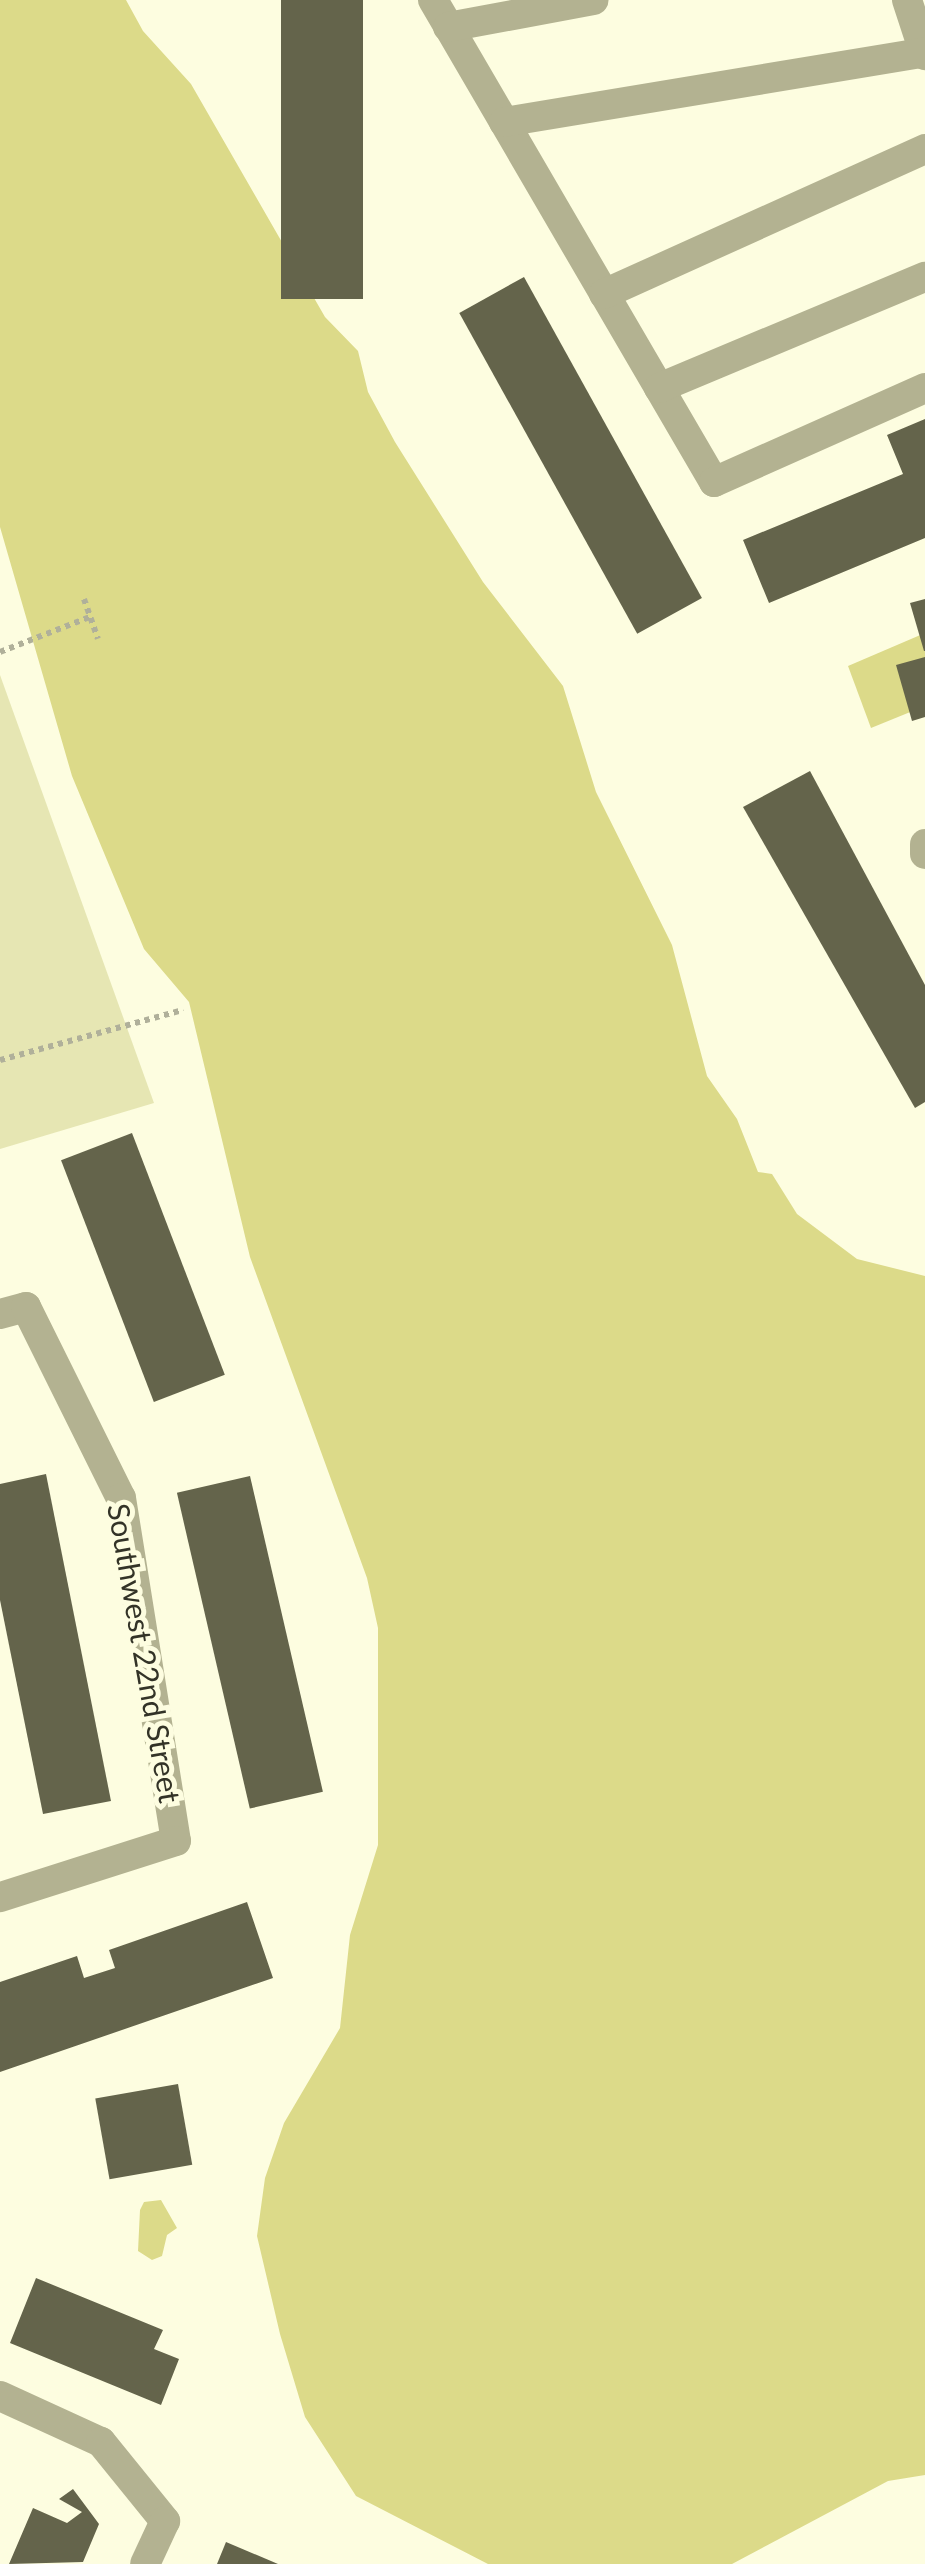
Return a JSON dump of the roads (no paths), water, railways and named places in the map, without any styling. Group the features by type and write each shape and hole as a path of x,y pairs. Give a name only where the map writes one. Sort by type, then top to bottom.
{"street":[{"path":"433,0 714,482 925,388"},
{"path":"448,27 594,0"},
{"path":"504,122 925,53 908,0"},
{"path":"604,294 925,149"},
{"path":"659,388 925,277"},
{"path":"925,844 925,854"},
{"name":"Southwest 22nd Street","path":"0,1898 176,1841 121,1498 13,1310"},
{"path":"0,2396 101,2442 165,2521 145,2564"}]}
